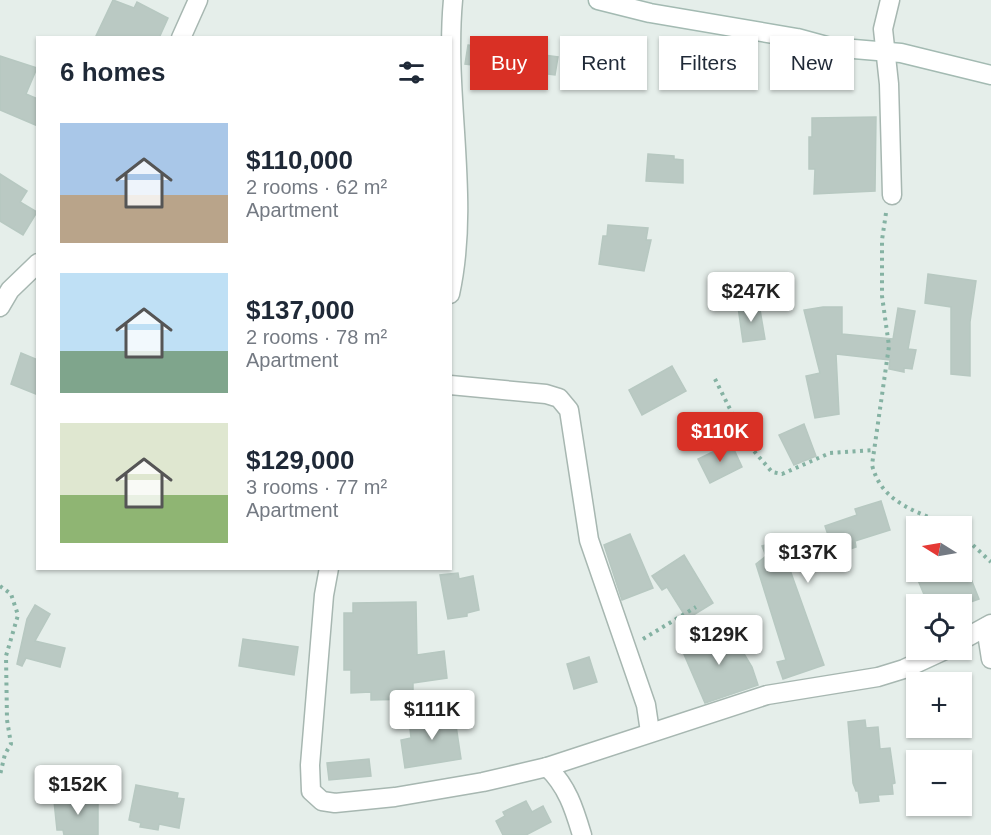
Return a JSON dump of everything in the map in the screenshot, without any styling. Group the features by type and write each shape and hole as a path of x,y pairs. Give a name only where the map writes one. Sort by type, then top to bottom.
{"street":[{"path":"182,36 198,0"},
{"path":"450,36 453,0"},
{"path":"598,0 670,16 797,38 830,47 901,53 991,75"},
{"path":"890,0 883,29 892,195"},
{"path":"452,96 459,191 452,261"},
{"path":"0,307 10,290 36,265"},
{"path":"452,385 546,394 559,398 569,411 589,540 646,705 650,732"},
{"path":"329,570 324,595 311,753 311,791 322,801 335,803 395,797 472,784 547,767 766,695 878,677 923,660"},
{"path":"972,635 988,626 991,659"},
{"path":"547,767 561,781 574,805 582,835"}],"path":[{"path":"892,195 885,216 882,240 882,296 890,346 875,431 872,465 876,482 883,491 900,503 928,516"},
{"path":"715,379 747,443 772,472 782,474 830,453 875,450"},
{"path":"972,544 991,562"},
{"path":"0,586 11,594 18,615 6,656 7,720 11,744 5,753 0,775"},
{"path":"625,648 649,637 696,607"}],"building":[{"path":"113,0 134,8 137,2 168,18 160,36 96,36"},
{"path":"468,45 470,45 470,65 465,64"},
{"path":"0,56 36,68 26,94 36,98 36,125 0,110"},
{"path":"548,56 558,57 555,75 548,74"},
{"path":"876,117 875,191 814,194 815,169 809,169 809,137 812,137 812,118"},
{"path":"648,154 674,156 674,159 683,160 683,183 646,181"},
{"path":"0,174 27,191 20,202 36,211 36,214 23,235 0,221"},
{"path":"608,225 648,228 646,240 651,240 644,271 599,264 603,236 607,236"},
{"path":"928,274 976,281 970,322 970,376 951,374 951,307 925,303"},
{"path":"759,304 765,339 743,342 738,307"},
{"path":"842,307 842,334 893,339 898,308 915,311 908,349 916,350 912,369 904,368 904,372 889,369 890,360 836,354 839,414 815,418 806,376 820,373 804,310"},
{"path":"21,353 36,359 36,394 11,384"},
{"path":"672,366 686,391 642,415 629,390"},
{"path":"804,424 816,456 794,465 779,435"},
{"path":"731,443 742,467 710,483 698,459"},
{"path":"881,501 890,530 855,541 856,547 790,570 824,665 783,679 777,662 786,660 756,564 766,556 762,546 785,539 789,552 829,538 825,526 857,515 855,509"},
{"path":"630,534 653,588 622,600 604,545"},
{"path":"684,555 713,603 687,619 667,587 662,590 652,576"},
{"path":"458,573 459,579 473,576 479,610 467,613 467,616 448,619 440,575"},
{"path":"919,582 972,582 979,599 972,602 972,594 924,594"},
{"path":"416,602 417,655 444,651 447,678 413,683 413,699 371,700 371,692 351,693 351,670 344,670 344,613 353,613 353,603"},
{"path":"35,605 50,614 35,641 65,648 60,667 26,658 22,666 17,664 27,619"},
{"path":"729,629 752,667 758,685 705,703 680,645"},
{"path":"243,639 298,647 294,675 239,666"},
{"path":"589,657 597,682 574,689 567,664"},
{"path":"454,712 461,759 405,768 401,740 411,738 409,719"},
{"path":"865,720 866,728 878,727 880,749 890,748 895,783 892,784 893,794 878,795 879,801 860,803 858,791 853,783 848,722"},
{"path":"369,759 371,776 329,780 327,763"},
{"path":"136,785 178,793 177,798 184,799 179,828 159,824 158,830 140,827 141,823 129,820"},
{"path":"98,795 98,835 64,835 63,830 57,830 54,801"},
{"path":"526,801 532,812 543,806 551,822 526,835 503,835 496,821 505,816 503,812"}]}
